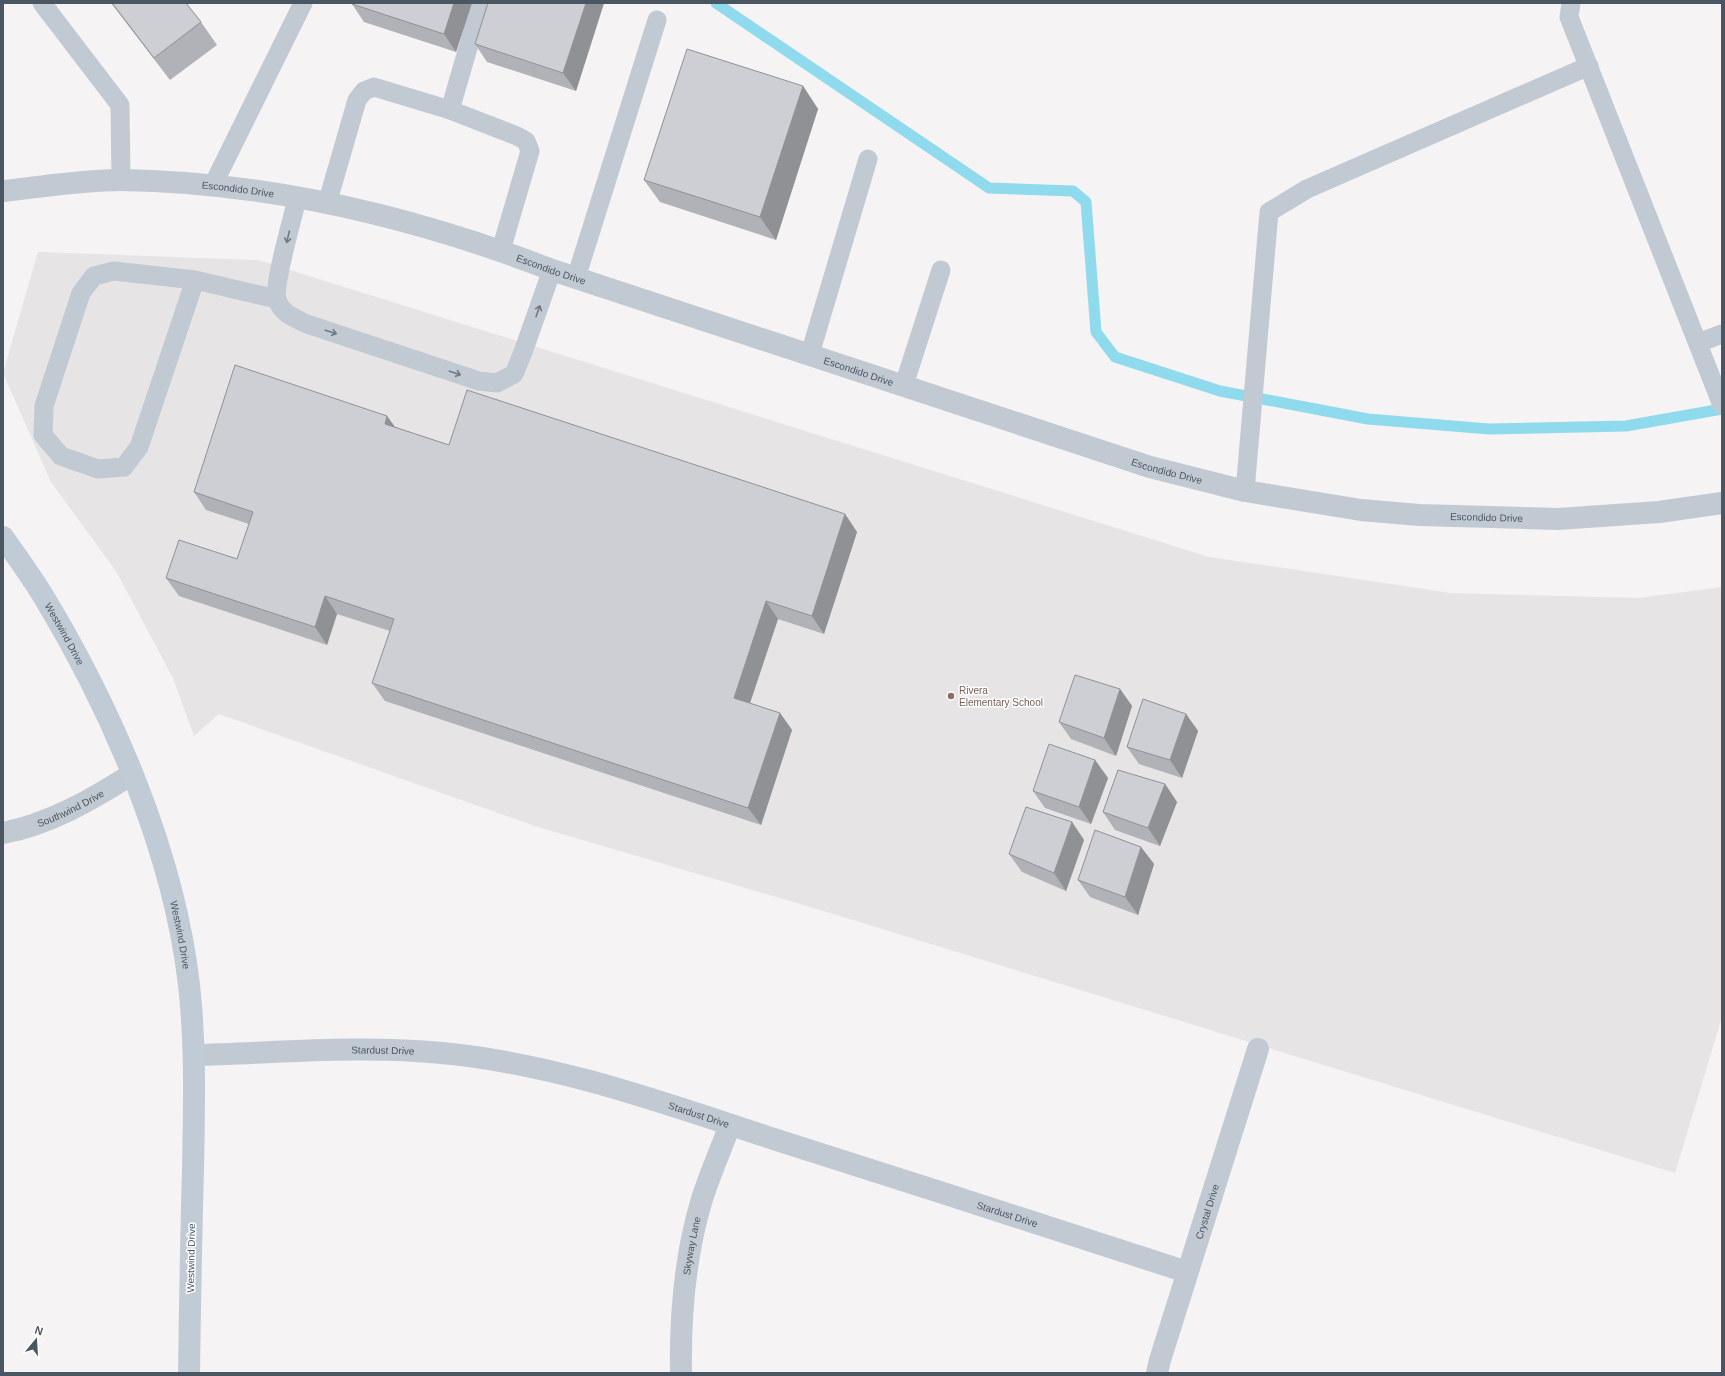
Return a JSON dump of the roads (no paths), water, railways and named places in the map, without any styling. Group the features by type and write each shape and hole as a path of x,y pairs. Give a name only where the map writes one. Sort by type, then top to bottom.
{"main road":[{"name":"Westwind Drive","path":"3,537 45,598 88,675 132,774 157,842 176,911 188,983 195,1055 189,1373"}],"street":[{"name":"Escondido Drive","path":"3,191 121,180 213,185 354,208 501,250 576,278 1021,423 1057,438 1150,467 1245,491 1361,510 1419,515 1558,519 1659,512 1722,503"},
{"name":"Southwind Drive","path":"3,833 51,817 93,798 132,774"},
{"name":"Stardust Drive","path":"195,1055 372,1050 442,1053 554,1071 594,1082 730,1125 1187,1272"},
{"name":"Crystal Drive","path":"1157,1373 1187,1272 1258,1050"},
{"name":"Skyway Lane","path":"681,1373 680,1332 687,1264 702,1199 730,1125"}],"lane":[{"path":"42,3 120,105 121,180"},
{"path":"213,185 303,3"},
{"path":"450,110 481,3"},
{"path":"1571,3 1569,17 1722,405"},
{"path":"576,278 657,20"},
{"path":"1245,491 1269,212 1308,189 1589,66"},
{"path":"327,204 358,100 364,91 374,87 450,110 517,136 526,142 530,151 501,250"},
{"path":"810,354 868,158"},
{"path":"297,199 277,282 277,299 287,315 307,324 479,381 497,383 514,374 552,270"},
{"path":"904,385 941,270"},
{"path":"194,280 138,447 124,467 98,469 60,456 43,435 44,406 81,293 94,276 114,272 194,280 277,299"},
{"path":"1698,343 1722,334"}],"waterway":[{"path":"716,3 989,188 1073,191 1086,202 1096,332 1115,357 1220,391 1368,419 1489,429 1626,426 1722,409"}],"place":[{"name":"Rivera Elementary School","path":"951,696"}]}
